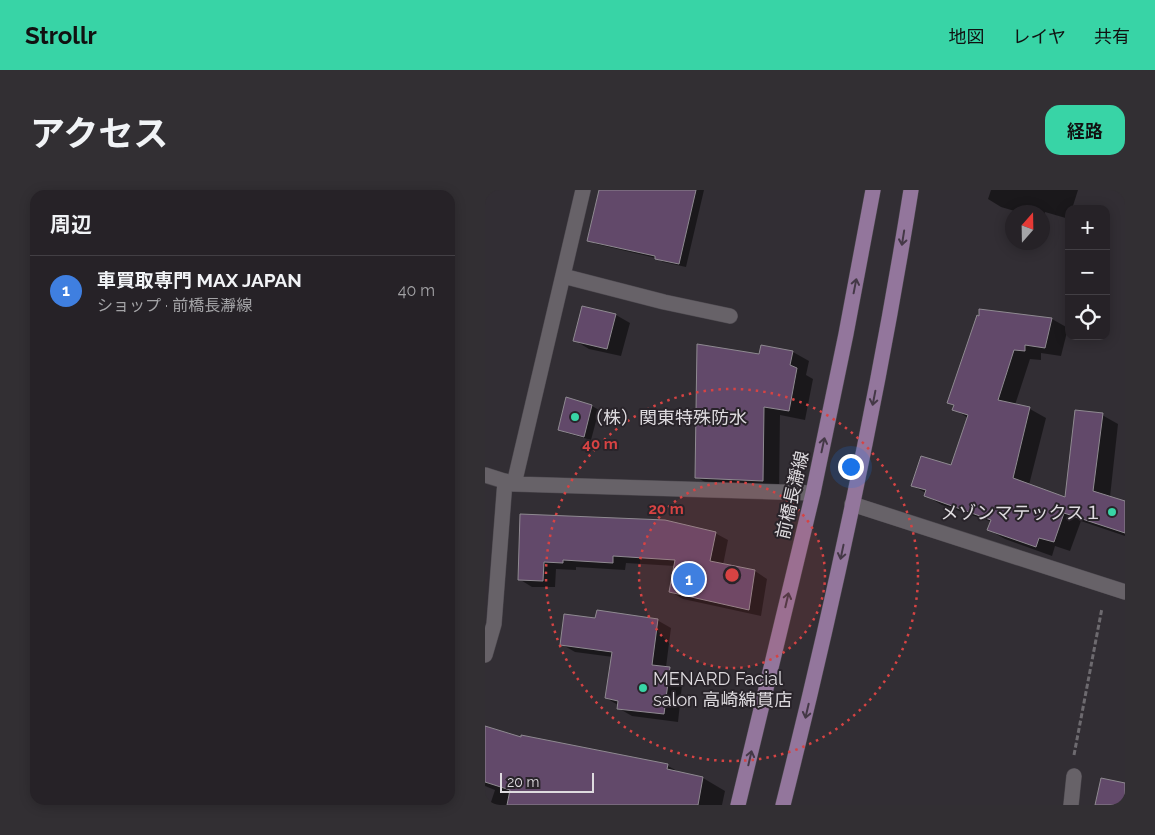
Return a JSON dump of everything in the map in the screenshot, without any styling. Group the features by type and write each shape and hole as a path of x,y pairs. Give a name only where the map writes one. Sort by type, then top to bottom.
{"main road":[{"name":"前橋長瀞線","path":"738,805 813,493 873,190"},
{"path":"783,805 807,709 852,504 894,297 911,190"}],"street":[{"path":"485,655 495,624 510,482 583,190"},
{"path":"563,276 664,302 730,316"},
{"path":"485,475 510,482 813,493"},
{"path":"852,504 1125,592"},
{"path":"1071,805 1074,776"}],"path":[{"path":"1074,776 1074,754 1106,586"}],"building":[{"path":"599,190 696,190 679,264 655,259 655,256 587,241"},
{"path":"582,306 616,314 607,349 573,341"},
{"path":"979,309 1052,318 1045,348 1025,345 1025,351 1014,350 998,400 1030,407 1013,478 1065,497 1075,410 1103,413 1093,491 1125,501 1125,533 1064,513 1054,542 1039,538 1036,547 987,530 991,520 924,496 926,490 911,486 921,456 951,465 968,415 952,410 954,405 947,403 977,315 979,316"},
{"path":"697,344 759,354 761,345 793,351 790,365 797,368 789,411 764,407 763,481 695,478"},
{"name":"（株）関東特殊防水","path":"566,397 592,405 584,437 558,430"},
{"path":"520,514 665,520 716,532 710,561 755,570 749,610 669,592 675,560 613,556 613,563 563,560 563,563 544,562 543,581 518,580"},
{"path":"597,610 658,619 652,665 670,667 664,714 617,709 618,701 605,698 612,652 560,645 564,614 595,618"},
{"path":"485,726 521,737 521,735 668,764 667,769 703,777 698,805 507,805 510,790 485,782"},
{"path":"1101,778 1125,783 1125,805 1095,805"}],"place":[{"name":"（株）関東特殊防水","path":"575,417"},
{"name":"メゾンマテックス１","path":"1112,512"},
{"name":"車買取専門 MAX JAPAN","path":"689,579"},
{"name":"MENARD Facial salon 高崎綿貫店","path":"643,688"}]}
